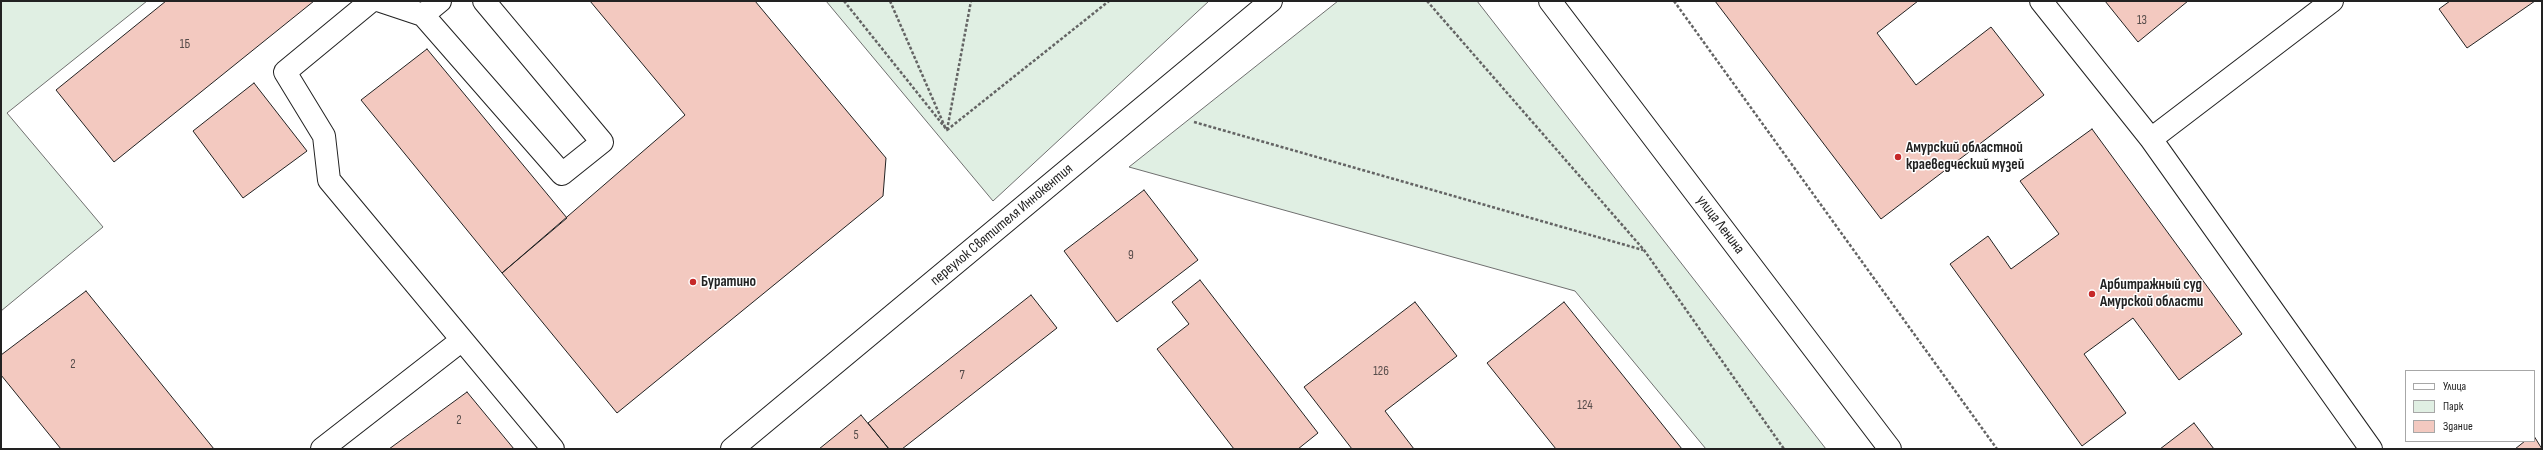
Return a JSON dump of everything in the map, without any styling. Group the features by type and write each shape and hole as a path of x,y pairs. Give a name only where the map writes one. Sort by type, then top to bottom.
{"street":[{"path":"371,1 285,72 324,136 329,180 553,449"},
{"path":"381,1 423,15 562,174 602,142 484,1"},
{"path":"423,15 440,1"},
{"name":"переулок Святителя Иннокентия","path":"732,449 1271,1"},
{"name":"улица Ленина","path":"1550,1 1890,449"},
{"path":"2041,1 2151,139 2371,449"},
{"path":"2151,139 2332,1"},
{"path":"322,449 462,340"}],"path":[{"path":"844,1 947,130"},
{"path":"890,1 947,130"},
{"path":"947,130 972,1"},
{"path":"947,130 1109,1"},
{"path":"1427,1 1644,250 1784,449"},
{"path":"1674,1 1997,449"},
{"path":"1194,122 1644,250"}],"green space":[{"path":"1,1 147,1 7,113 103,227 1,311"},
{"path":"826,1 1209,1 993,201"},
{"path":"1338,1 1477,1 1826,449 1706,449 1575,291 1129,167"}],"building":[{"path":"166,1 314,1 114,162 56,90"},
{"path":"590,1 755,1 886,158 883,196 617,413 502,273 685,115"},
{"name":"Амурский областной краеведческий музей","path":"1715,1 1918,1 1877,33 1916,85 1991,27 2044,95 1881,219"},
{"path":"2105,1 2188,1 2138,42"},
{"path":"2450,1 2535,1 2467,48 2439,9"},
{"path":"427,49 567,218 502,273 361,100"},
{"path":"254,83 307,151 243,198 193,131"},
{"name":"Арбитражный суд Амурской области","path":"2092,129 2242,334 2179,380 2133,318 2084,354 2126,413 2082,446 1950,264 1988,236 2011,269 2059,234 2020,181"},
{"path":"1144,190 1198,260 1117,322 1064,251"},
{"path":"1200,280 1318,433 1298,449 1234,449 1157,349 1189,324 1172,302"},
{"path":"86,291 214,449 61,449 1,375 1,355"},
{"path":"1031,295 1057,328 902,449 889,449 868,423"},
{"path":"1415,302 1457,356 1385,411 1414,449 1352,449 1304,387"},
{"path":"1564,302 1682,449 1556,449 1487,363"},
{"path":"467,392 514,449 389,449"},
{"path":"861,415 889,449 819,449"},
{"path":"2194,423 2214,449 2160,449"},
{"path":"2535,438 2542,449 2515,449 2524,442 2535,442"}],"place":[{"name":"Амурский областной краеведческий музей","path":"1898,157"},
{"name":"Буратино","path":"693,282"},
{"name":"Арбитражный суд Амурской области","path":"2092,294"}]}
